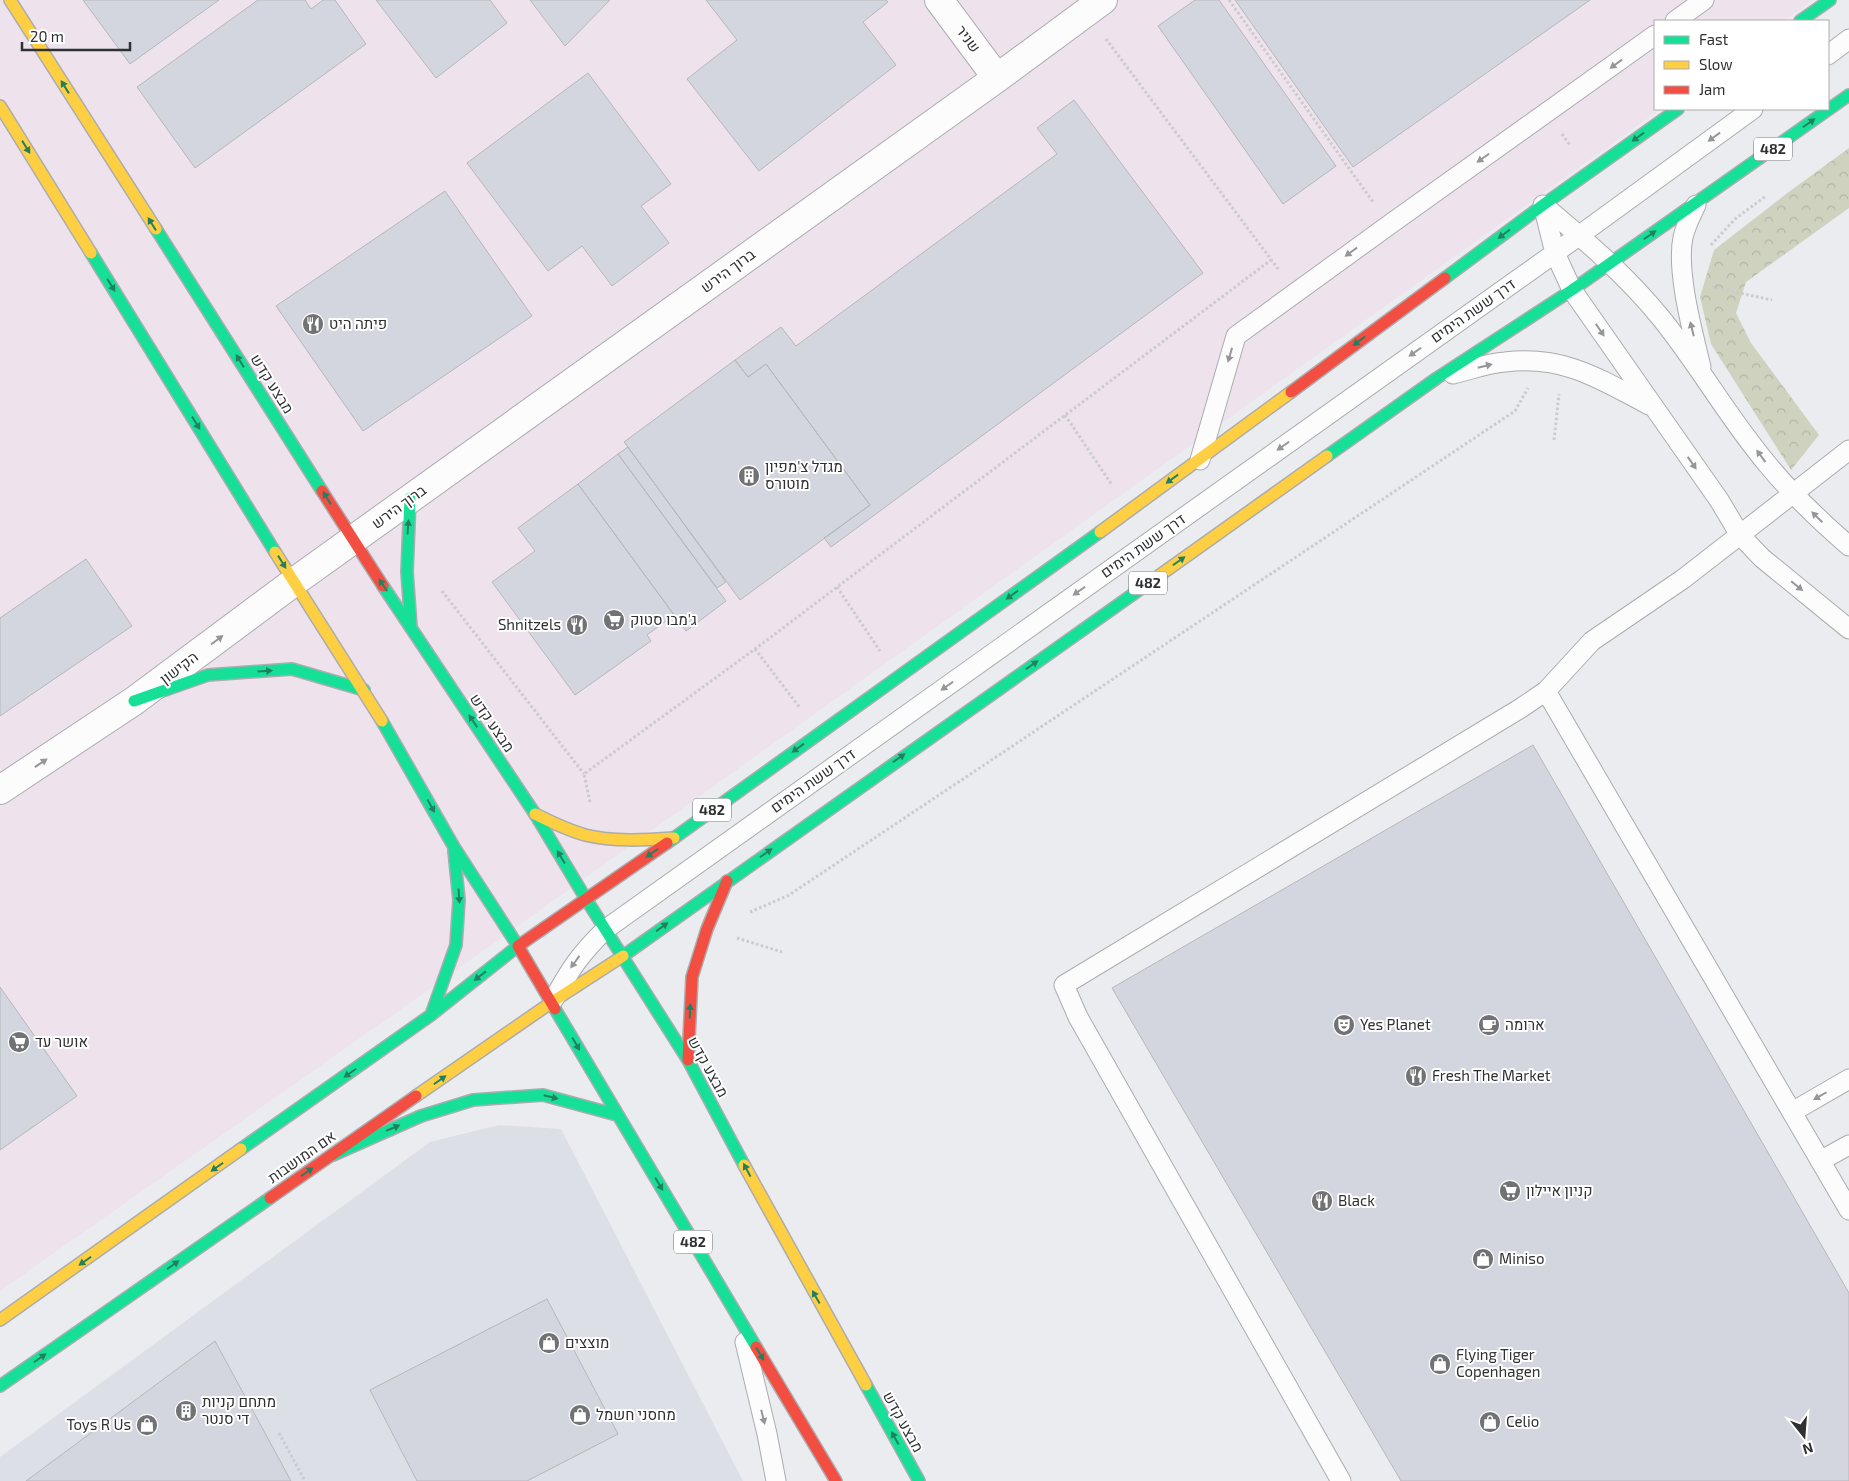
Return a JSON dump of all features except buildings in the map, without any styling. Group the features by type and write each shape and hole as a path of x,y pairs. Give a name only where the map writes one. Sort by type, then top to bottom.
{"main road":[{"name":"מבצע קדש","path":"10,0 353,540 534,814 688,1060 770,1213 919,1481"},
{"path":"1801,20 1830,0"},
{"name":"482","path":"1829,109 1849,95"},
{"path":"0,106 294,582 364,690 454,847 518,946 431,1015 0,1320"},
{"name":"482","path":"836,1481 518,946 674,838 1200,460 1543,205 1677,110"},
{"name":"482","path":"1572,290 1828,110"},
{"name":"דרך ששת הימים","path":"623,956 1437,378 1572,290"},
{"path":"410,498 407,572 411,628"},
{"path":"134,701 208,675 292,669 364,690"},
{"path":"534,814 575,832 596,837 631,840 674,838"},
{"path":"431,1015 456,945 460,900 454,847"},
{"path":"688,1060 692,978 708,929 727,881"},
{"name":"אם המושבות","path":"0,1386 552,1002 623,956"},
{"path":"333,1154 421,1116 474,1100 543,1095 617,1115"}],"street":[{"name":"שניר","path":"939,0 997,78"},
{"name":"ברוך הירש","path":"353,540 997,78 1094,6"},
{"name":"הקישון","path":"0,790 134,701 353,540"}],"lane":[{"path":"1676,20 1704,0"},
{"path":"1200,460 1236,336 1654,36"},
{"path":"1829,54 1849,40"},
{"name":"דרך ששת הימים","path":"552,1002 567,973 583,951 606,929 1752,110"},
{"path":"1698,202 1689,218 1683,238 1682,262 1690,319 1703,376"},
{"path":"1543,205 1579,234 1631,283 1661,318 1768,465 1793,492 1847,540"},
{"path":"1543,205 1555,252 1572,290 1719,500 1740,536 1762,558 1849,629"},
{"path":"1437,378 1503,362 1543,361 1585,372 1652,406"},
{"path":"1341,1481 1078,1017 1064,985 1546,691 1592,641 1683,579 1849,450"},
{"path":"1546,691 1849,1210"},
{"path":"1792,1112 1849,1079"},
{"path":"1820,1161 1849,1145"},
{"path":"739,1319 768,1434 776,1481"}],"path":[{"path":"1229,0 1360,184"},
{"path":"1094,6 1271,260 1296,292"},
{"path":"1682,262 1704,253 1735,219 1774,190"},
{"path":"584,774 837,587 1271,260"},
{"path":"1685,281 1772,300"},
{"path":"708,929 789,895 1515,411 1543,361"},
{"path":"1065,415 1128,511"},
{"path":"407,572 441,590 584,774 596,837"},
{"path":"837,587 897,677"},
{"path":"754,649 819,734"},
{"path":"708,929 782,952"},
{"path":"279,1433 305,1481"}],"shaded area":[{"path":"0,0 1813,0 1785,20 1654,20 1654,110 1660,110 417,998 0,1291"},
{"path":"499,1125 561,1129 743,1481 0,1481 0,1457 430,1142"}],"green space":[{"path":"1849,148 1849,208 1746,282 1736,313 1751,343 1819,435 1791,470 1711,344 1700,297 1714,250"}],"traffic: fast":[{"path":"1801,20 1830,0"},
{"path":"1829,109 1849,95"},
{"path":"1445,278 1543,205 1677,110"},
{"path":"1327,456 1437,378 1572,290 1828,110"},
{"path":"156,229 322,491"},
{"path":"91,253 275,552"},
{"path":"410,498 407,572 411,627"},
{"path":"667,843 1100,532"},
{"path":"623,956 1146,585"},
{"path":"383,586 535,814 586,899"},
{"path":"134,701 208,675 292,669 364,690"},
{"path":"241,1149 431,1015 518,946 454,847 382,721"},
{"path":"431,1015 456,945 459,900 454,851"},
{"path":"586,899 688,1060 744,1165"},
{"path":"555,1009 756,1347"},
{"path":"333,1155 421,1116 473,1100 543,1095 617,1115"},
{"path":"0,1386 270,1198"},
{"path":"866,1385 919,1481"}],"traffic: slow":[{"path":"10,0 156,229"},
{"path":"0,106 91,253"},
{"path":"1100,532 1291,392"},
{"path":"1146,585 1327,456"},
{"path":"275,552 382,721"},
{"path":"535,814 572,831 607,839 674,838"},
{"path":"416,1096 552,1002 623,956"},
{"path":"0,1320 241,1149"},
{"path":"744,1165 866,1385"}],"traffic: jam":[{"path":"1291,392 1445,278"},
{"path":"322,491 383,586"},
{"path":"555,1009 518,946 667,843"},
{"path":"688,1060 692,977 707,929 727,881"},
{"path":"270,1198 416,1096"},
{"path":"756,1347 836,1481"}],"place":[{"name":"פיתה היט","path":"313,324"},
{"name":"מגדל צ'מפיון מוטורס","path":"749,476"},
{"name":"ג'מבו סטוק","path":"614,620"},
{"name":"Shnitzels","path":"577,625"},
{"name":"Yes Planet","path":"1344,1025"},
{"name":"ארומה","path":"1489,1025"},
{"name":"אושר עד","path":"19,1042"},
{"name":"Fresh The Market","path":"1416,1076"},
{"name":"קניון איילון","path":"1510,1191"},
{"name":"Black","path":"1322,1201"},
{"name":"Miniso","path":"1483,1259"},
{"name":"מוצצים","path":"549,1343"},
{"name":"Flying Tiger Copenhagen","path":"1440,1364"},
{"name":"מתחם קניות די סנטר","path":"186,1411"},
{"name":"מחסני חשמל","path":"580,1415"},
{"name":"Celio","path":"1490,1422"},
{"name":"Toys R Us","path":"147,1425"}]}
